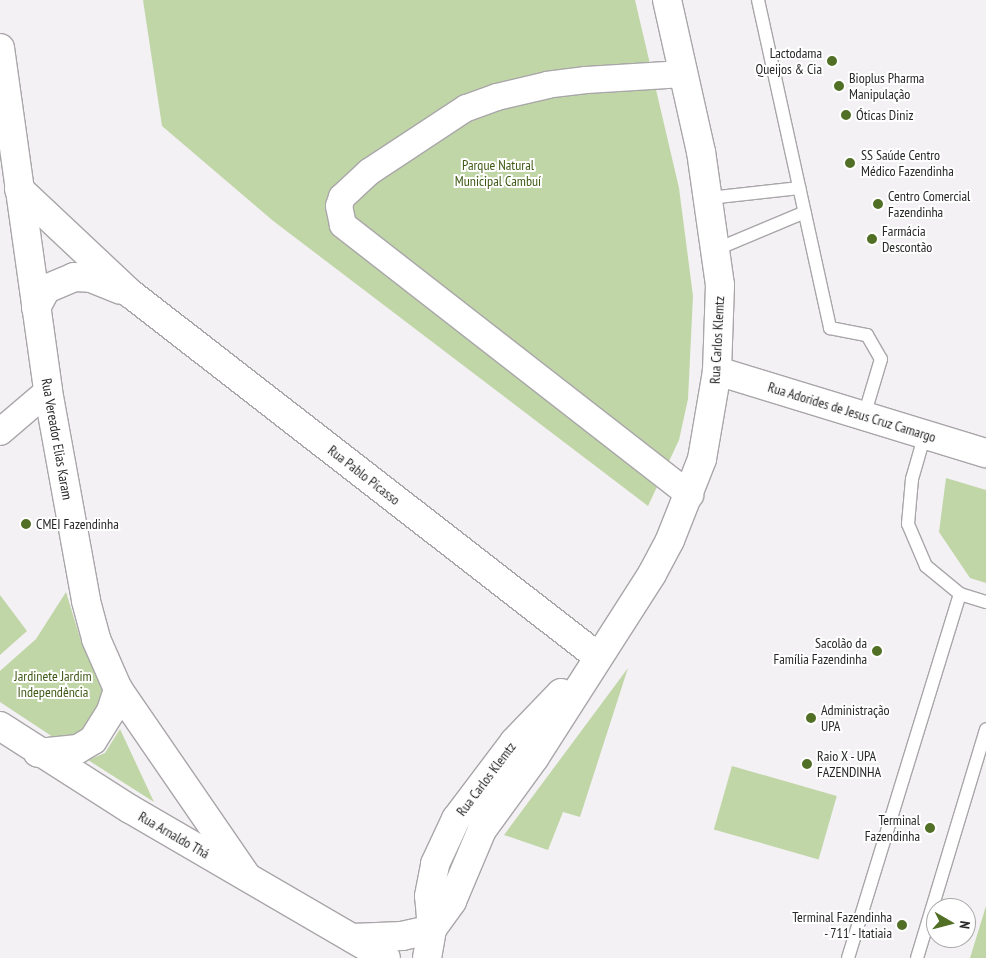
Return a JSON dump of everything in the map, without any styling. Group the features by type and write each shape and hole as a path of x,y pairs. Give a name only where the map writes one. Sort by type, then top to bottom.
{"main road":[{"name":"Rua Carlos Klemtz","path":"432,950 482,830 535,757 597,656 652,574 690,495 702,459 717,371 720,285 717,249 709,198 667,0"},
{"name":"Rua Vereador Elias Karam","path":"0,48 48,391 90,617 118,689 247,877"},
{"name":"Rua Pablo Picasso","path":"19,189 131,294 597,656"},
{"name":"Rua Pablo Picasso","path":"36,308 46,289 74,277 91,278 131,294"},
{"name":"Rua Adorides de Jesus Cruz Camargo","path":"717,371 986,453"},
{"path":"38,753 78,749 92,740 111,711 118,689"},
{"name":"Rua Arnaldo Thá","path":"0,726 38,753 386,958"},
{"path":"351,938 402,936 432,950"}],"street":[{"path":"683,74 586,80 548,85 497,97 466,108 369,172 342,198 339,206 343,225 690,495"},
{"path":"0,432 48,391"}],"lane":[{"path":"758,0 830,328 867,335 881,359 864,416"},
{"path":"709,198 799,188"},
{"path":"717,249 805,212"},
{"path":"925,434 912,479 908,524 926,566 960,594 986,602"},
{"path":"848,958 960,594"},
{"path":"917,958 986,729"}],"green space":[{"name":"Parque Natural Municipal Cambuí","path":"143,0 635,0 679,188 693,296 688,399 679,440 648,506 272,220 162,126"},
{"path":"946,478 986,490 986,583 970,578 939,532"},
{"name":"Jardinete Jardim Independência","path":"66,592 81,641 102,681 102,695 88,728 78,737 56,739 0,702 0,671 36,639"},
{"path":"0,595 27,631 0,655"},
{"path":"628,668 580,817 563,812 548,850 504,835"},
{"name":"Jardinete Jardim Independência","path":"120,729 154,802 88,760 105,753"},
{"path":"732,766 837,796 819,859 714,829"},
{"path":"986,906 986,958 970,958 973,948 976,948 976,938"}],"place":[{"name":"Lactodama Queijos & Cia","path":"832,61"},
{"name":"Bioplus Pharma Manipulação","path":"839,86"},
{"name":"Óticas Diniz","path":"846,115"},
{"name":"SS Saúde Centro Médico Fazendinha","path":"850,163"},
{"name":"Centro Comercial Fazendinha","path":"878,204"},
{"name":"Farmácia Descontão","path":"872,239"},
{"name":"CMEI Fazendinha","path":"26,524"},
{"name":"Sacolão da Família Fazendinha","path":"877,651"},
{"name":"Administração UPA","path":"811,718"},
{"name":"Raio X - UPA FAZENDINHA","path":"807,764"},
{"name":"Terminal Fazendinha","path":"930,828"},
{"name":"Terminal Fazendinha - 711 - Itatiaia","path":"902,925"}]}
